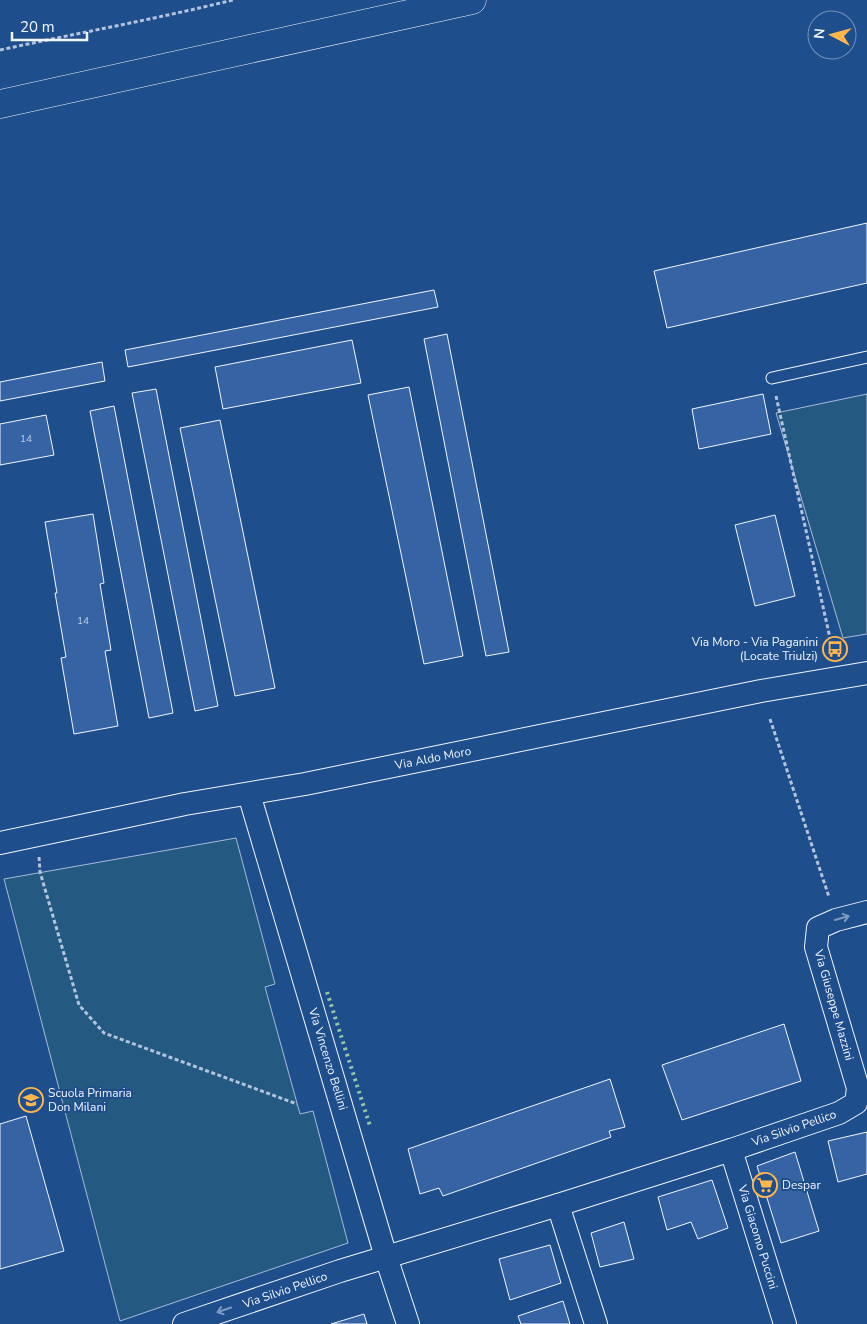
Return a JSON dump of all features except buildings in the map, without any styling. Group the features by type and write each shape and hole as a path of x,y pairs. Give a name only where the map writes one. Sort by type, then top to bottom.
{"highway":[{"path":"0,104 472,0"}],"street":[{"name":"Via Aldo Moro","path":"0,843 185,804 315,782 761,692 867,673"},
{"name":"Via Vincenzo Bellini","path":"249,794 386,1257 408,1324"},
{"name":"Via Giuseppe Mazzini","path":"856,1103 858,1088 816,947 818,928 836,920 867,912"},
{"name":"Via Silvio Pellico","path":"184,1324 340,1271 731,1150 839,1113 856,1103"},
{"name":"Via Giacomo Puccini","path":"731,1150 785,1324"},
{"path":"558,1205 596,1324"}],"lane":[{"path":"369,23 396,4"},
{"path":"772,378 867,357"}],"path":[{"path":"0,50 233,0"},
{"path":"772,378 839,678"},
{"path":"770,719 836,920"},
{"path":"38,835 40,872 79,1005 104,1033 297,1104"}],"shaded area":[{"path":"867,394 867,634 843,638 776,413"},
{"path":"236,838 275,984 265,987 300,1114 313,1111 348,1243 120,1321 4,879"}],"hedge":[{"path":"327,992 370,1126"}],"place":[{"name":"Via Moro - Via Paganini (Locate Triulzi)","path":"835,649"},
{"name":"Scuola Primaria Don Milani","path":"31,1100"},
{"name":"Despar","path":"765,1185"}]}
